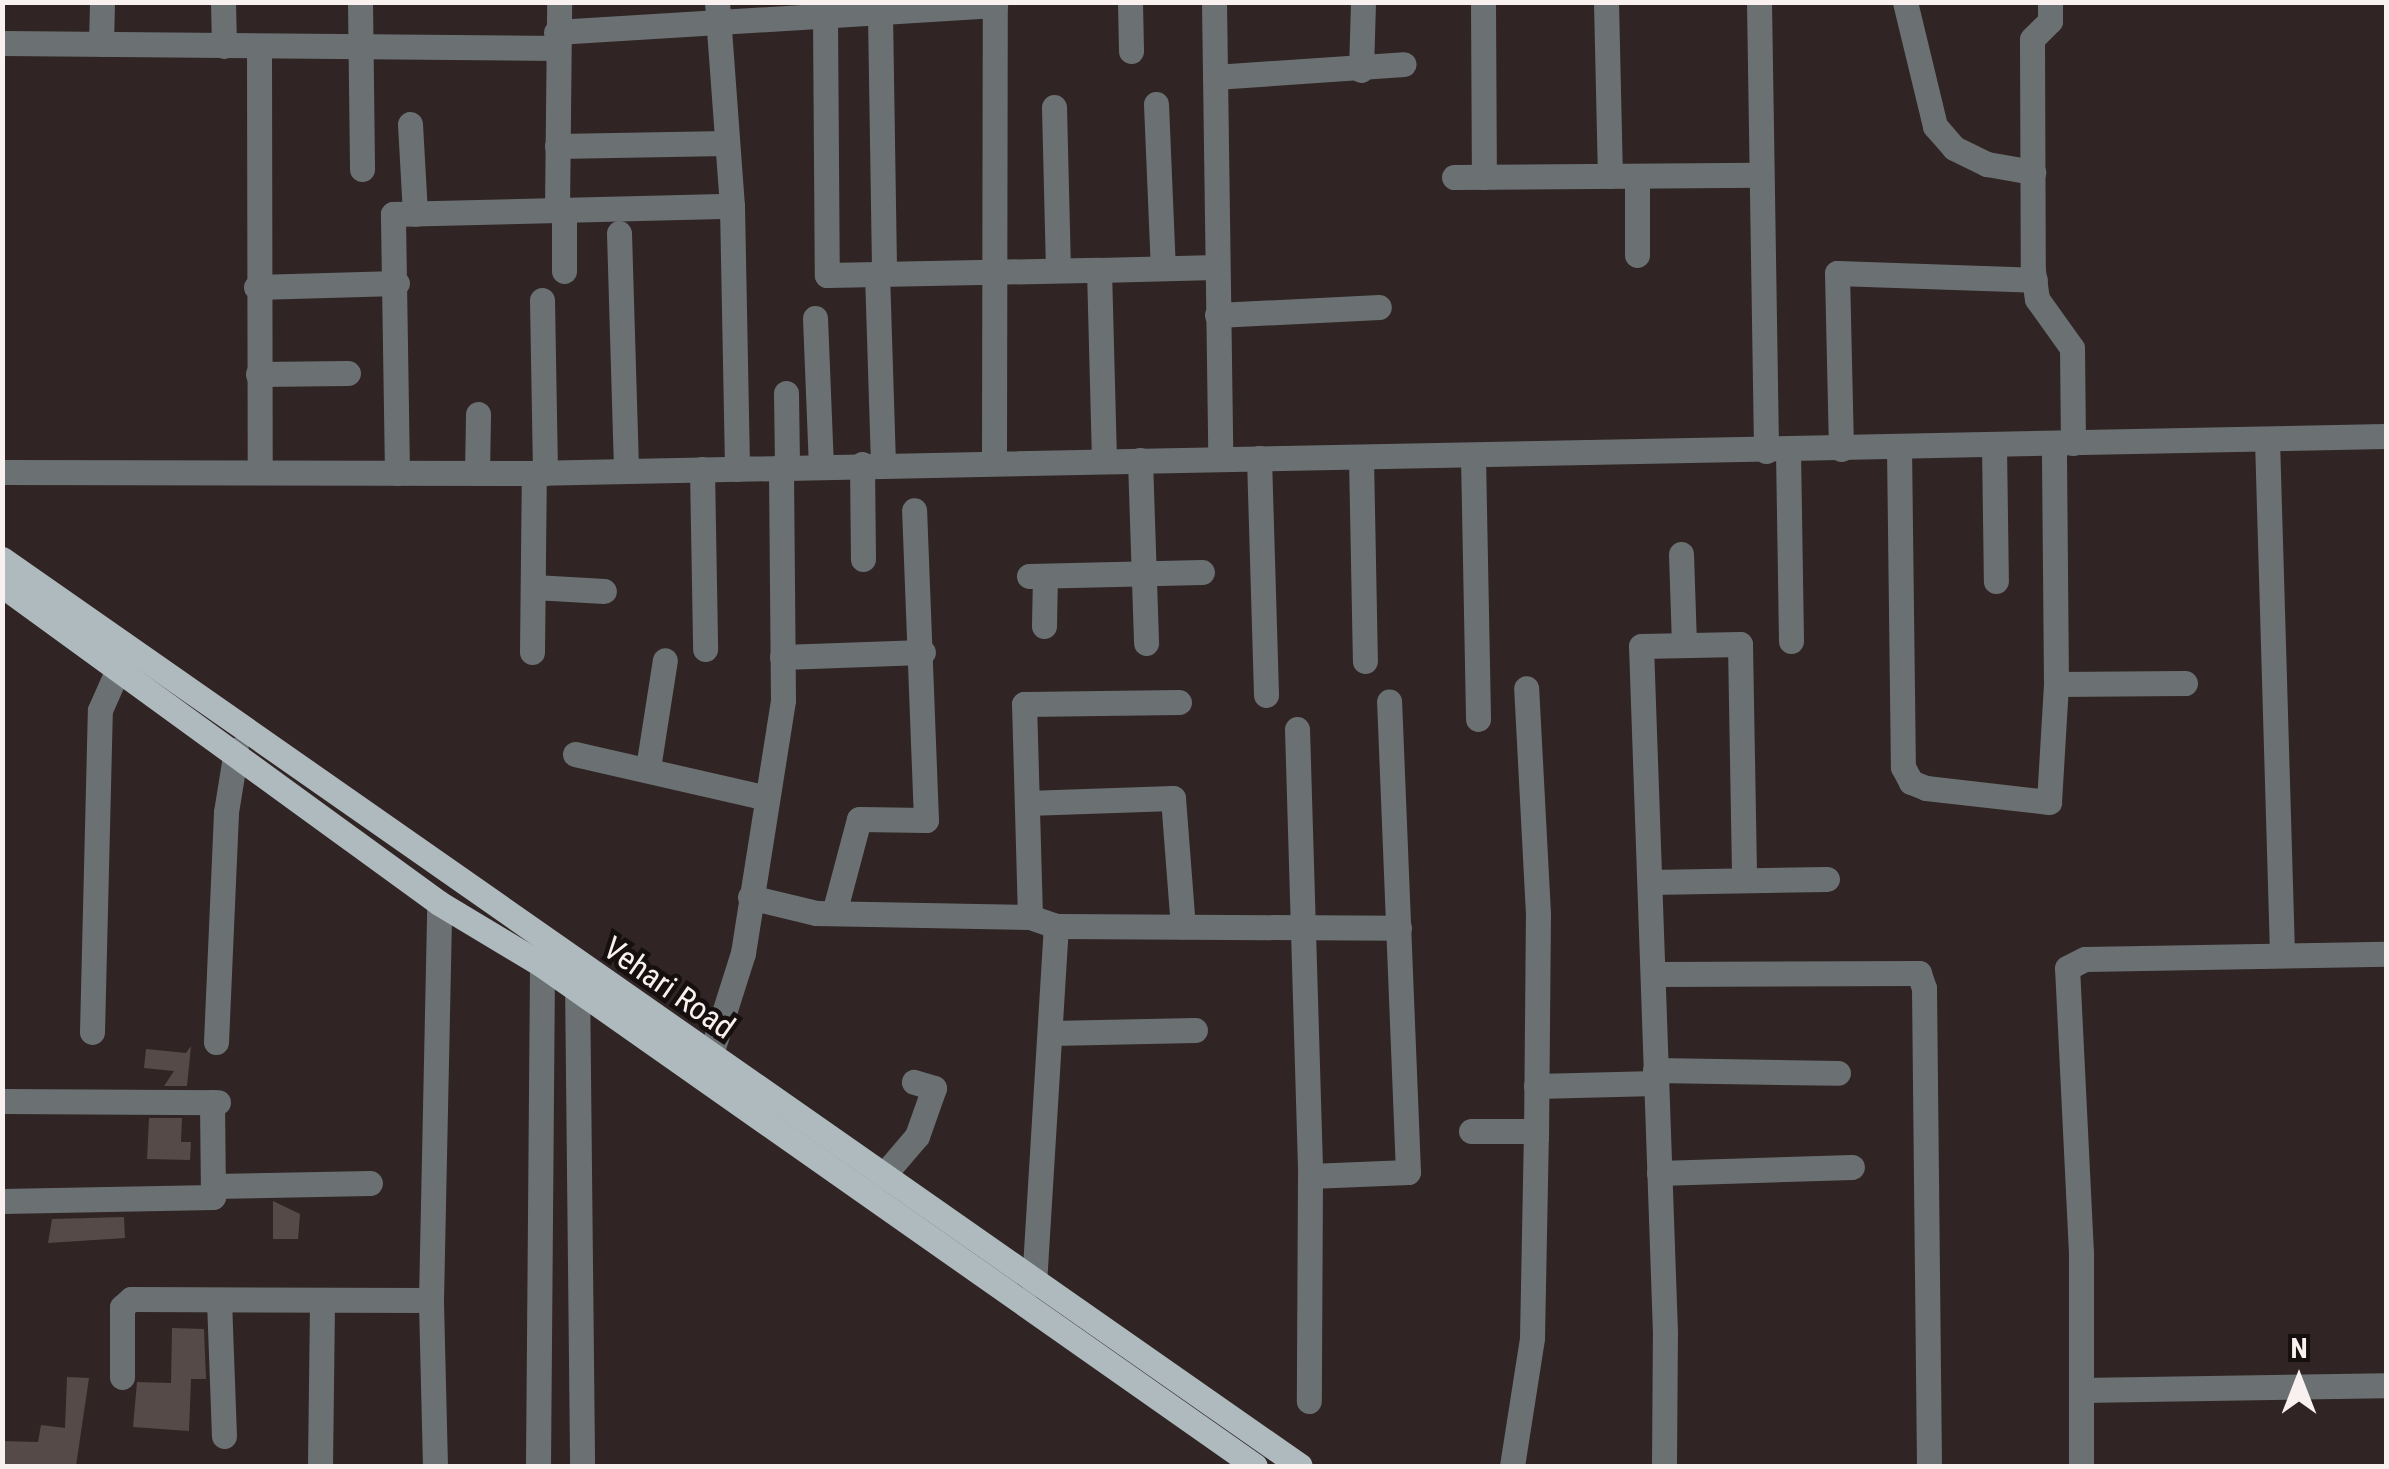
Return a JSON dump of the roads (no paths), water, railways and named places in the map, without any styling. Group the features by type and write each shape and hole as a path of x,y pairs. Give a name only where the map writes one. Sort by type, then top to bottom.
{"main road":[{"name":"Vehari Road","path":"2,559 556,957 710,1057 1300,1466"},
{"name":"Vehari Road","path":"2,586 236,750 438,903 556,957"},
{"name":"Vehari Road","path":"581,994 1255,1466"}],"street":[{"path":"101,44 102,2"},
{"path":"223,2 224,46"},
{"path":"360,2 362,168"},
{"path":"559,2 557,146 564,271"},
{"path":"1130,2 1131,51"},
{"path":"1214,2 1220,459"},
{"path":"1361,70 1363,2"},
{"path":"1483,2 1484,177"},
{"path":"1606,2 1610,176"},
{"path":"1758,2 1761,174 1791,642"},
{"path":"1906,2 1936,126 1954,148 1987,164 2033,172"},
{"path":"1899,448 1903,767 1911,782 2049,802 2064,444 2072,348 2038,299 2035,280 2032,39 2050,20 2050,2"},
{"path":"2,42 361,48 557,40 716,14 825,17 996,4 994,462"},
{"path":"863,558 872,464 881,273 880,13"},
{"path":"716,14 732,206 737,468"},
{"path":"825,17 827,275 997,268 1216,267"},
{"path":"259,46 256,287 260,472"},
{"path":"1215,76 1361,70 1404,64"},
{"path":"1156,104 1163,268"},
{"path":"1054,107 1058,269"},
{"path":"410,124 415,214"},
{"path":"557,146 727,143"},
{"path":"1454,177 1761,174"},
{"path":"1637,176 1637,255"},
{"path":"397,473 394,214 732,206"},
{"path":"618,232 626,471"},
{"path":"1099,270 1104,460"},
{"path":"1841,449 1837,274 2035,280"},
{"path":"256,287 397,282"},
{"path":"532,652 542,300"},
{"path":"1217,314 1379,307"},
{"path":"815,318 821,465"},
{"path":"258,374 348,372"},
{"path":"710,1057 743,952 767,798 782,656 786,392"},
{"path":"477,473 478,414"},
{"path":"2,472 540,473 2386,436"},
{"path":"2267,439 2282,955"},
{"path":"1994,445 1996,581"},
{"path":"1473,456 1478,719"},
{"path":"1362,457 1366,661"},
{"path":"1260,458 1266,695"},
{"path":"1140,460 1146,642"},
{"path":"702,469 705,649"},
{"path":"834,913 858,820 926,820 923,652 914,510"},
{"path":"1681,554 1684,645"},
{"path":"1044,626 1037,576 1202,572"},
{"path":"534,587 604,591"},
{"path":"1664,1466 1659,1174 1641,646 1740,644 1744,880"},
{"path":"782,656 923,652"},
{"path":"648,768 665,660"},
{"path":"92,1032 100,710 119,667"},
{"path":"2056,684 2185,682"},
{"path":"1512,1466 1532,1338 1536,1131 1538,914 1526,688"},
{"path":"1310,1176 1408,1172 1389,701"},
{"path":"1030,917 1024,704 1179,702"},
{"path":"1297,729 1310,1176 1308,1401"},
{"path":"216,1042 226,812 236,750"},
{"path":"575,754 767,798"},
{"path":"1027,803 1173,798 1183,927"},
{"path":"1650,882 1827,880"},
{"path":"750,897 834,913 1030,917 1056,926 1399,928"},
{"path":"435,1466 431,1300 438,903"},
{"path":"1034,1284 1056,926"},
{"path":"2082,1466 2067,968 2085,959 2386,954"},
{"path":"556,957 581,994 582,1466"},
{"path":"538,1466 542,1153 556,957"},
{"path":"1653,974 1919,973 1924,988 1929,1466"},
{"path":"1051,1034 1195,1030"},
{"path":"1536,1086 1656,1076 1838,1073"},
{"path":"882,1177 917,1136 934,1088 914,1082"},
{"path":"2,1101 215,1102 213,1196 2,1201"},
{"path":"1471,1131 1536,1131"},
{"path":"542,1153 579,1152"},
{"path":"1659,1174 1852,1167"},
{"path":"213,1186 370,1182"},
{"path":"542,1202 579,1201"},
{"path":"219,1300 224,1436"},
{"path":"320,1466 322,1300"},
{"path":"122,1376 124,1302 431,1300"},
{"path":"2081,1390 2386,1386"}]}
